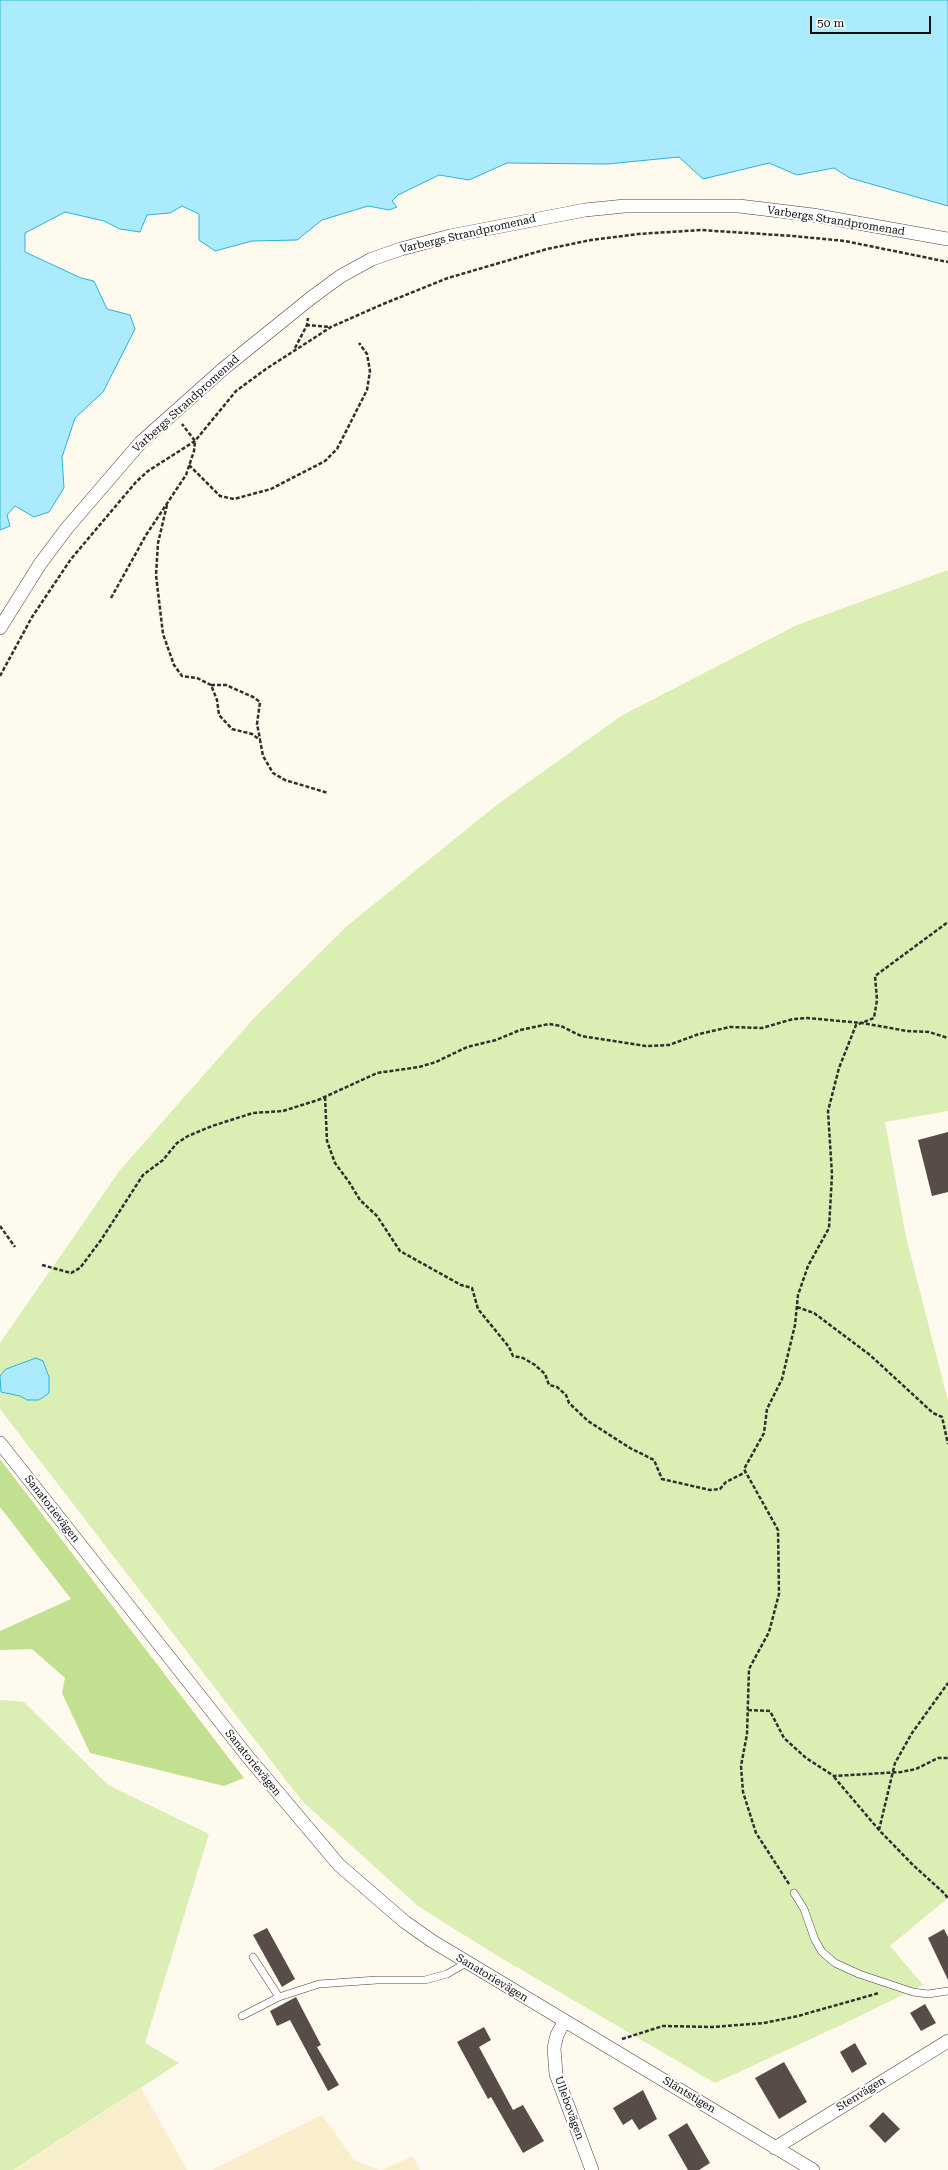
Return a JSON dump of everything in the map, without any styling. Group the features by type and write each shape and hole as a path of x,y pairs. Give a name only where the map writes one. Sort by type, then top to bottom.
{"street":[{"name":"Varbergs Strandpromenad","path":"0,628 40,564 67,528 141,442 172,413 311,298 341,276 372,259 401,249 523,221 585,210 626,206 739,206 813,215 948,239"},
{"name":"Sanatorievägen","path":"0,1443 248,1758 319,1844 339,1865 405,1922 466,1963 564,2022"},
{"name":"Släntstigen","path":"564,2022 813,2170"},
{"name":"Ullebovägen","path":"564,2022 557,2036 554,2048 556,2074 592,2170"},
{"name":"Stenvägen","path":"775,2148 948,2041"}],"lane":[{"path":"794,1893 804,1909 815,1940 822,1952 835,1963 896,1987 928,1994 948,1991"},
{"path":"253,1957 279,1997"},
{"path":"242,2016 279,1997 320,1984 377,1980 426,1980 447,1974 466,1963"}],"path":[{"path":"0,676 44,600 71,559 118,501 148,471 195,441 236,391 294,350 331,327 448,278 484,266 547,249 591,240 638,234 701,230 793,236 845,241 948,262"},
{"path":"294,350 307,325 311,298"},
{"path":"279,324 331,327"},
{"path":"189,465 220,496 234,499 271,489 325,461 337,449 367,390 370,371 367,354 359,343"},
{"path":"172,413 195,441"},
{"path":"112,598 146,535 186,475 195,441"},
{"path":"167,505 158,543 156,574 163,634 174,665 182,676 196,678 210,685 226,685 253,697 260,702 257,724 263,756 273,773 285,780 328,793"},
{"path":"210,685 217,700 219,715 232,729 252,734 260,740"},
{"path":"794,1893 756,1833 743,1792 741,1766 747,1734 749,1669 769,1632 779,1594 778,1530 744,1469 764,1433 767,1409 782,1379 795,1325 798,1295 808,1266 829,1228 832,1176 828,1111 839,1068 856,1025 874,1018 877,1000 875,976 948,922"},
{"path":"42,1265 71,1273 80,1268 98,1246 143,1174 163,1160 177,1142 188,1136 212,1126 253,1113 283,1111 325,1097 377,1073 419,1067 436,1062 467,1047 496,1040 520,1030 549,1024 561,1026 581,1036 646,1046 669,1045 699,1034 730,1027 762,1028 794,1019 862,1023 907,1031 929,1032 948,1038"},
{"path":"325,1097 327,1141 335,1162 360,1200 377,1216 400,1252 461,1285 472,1288 478,1309 509,1347 512,1356 523,1358 535,1364 545,1374 549,1385 557,1387 566,1395 569,1403 588,1421 630,1448 654,1460 662,1479 710,1490 720,1489 726,1482 746,1472"},
{"path":"0,1226 15,1247"},
{"path":"797,1307 814,1313 870,1355 933,1413 942,1417 948,1444"},
{"path":"879,1830 895,1763 912,1734 948,1683"},
{"path":"748,1710 770,1711 784,1738 806,1758 834,1776 879,1830 945,1894 948,1899"},
{"path":"834,1776 892,1773 916,1769 938,1758 948,1758"},
{"path":"604,2046 638,2033 663,2026 713,2027 764,2023 798,2016 896,1987"}],"shaded area":[{"path":"141,2088 187,2170 14,2170"},
{"path":"322,2115 353,2159 379,2170 212,2170"},
{"path":"413,2156 420,2170 382,2170"}],"green space":[{"path":"948,570 948,1111 885,1122 906,1237 948,1401 948,1898 890,1946 923,1985 841,2025 715,2083 496,1955 418,1906 302,1801 0,1409 0,1343 120,1170 254,1018 347,926 498,804 621,716 797,625"},
{"path":"0,1459 244,1778 224,1786 90,1753 62,1693 65,1678 32,1649 0,1650 0,1631 71,1599 0,1507"},
{"path":"0,1700 24,1702 108,1785 209,1834 145,2043 179,2063 13,2170 0,2170"}],"water":[{"path":"0,0 948,0 948,206 850,178 834,168 797,175 769,163 703,179 679,157 607,164 507,163 469,180 439,175 398,195 392,201 397,207 389,210 368,206 322,220 297,240 252,241 215,251 199,240 199,214 182,206 170,213 147,215 140,232 120,229 104,221 65,212 25,233 25,252 81,278 94,281 107,309 130,315 135,329 103,392 75,418 62,457 64,488 49,512 34,517 15,506 7,515 10,526 0,530"},
{"path":"36,1358 43,1361 49,1377 49,1393 39,1400 27,1400 20,1396 1,1392 0,1376 6,1369"}],"building":[{"path":"948,1132 948,1192 932,1196 918,1140"},
{"path":"267,1928 295,1979 282,1987 253,1935"},
{"path":"944,1929 948,1937 948,1980 928,1938"},
{"path":"296,1997 321,2045 317,2047 339,2085 328,2091 290,2020 277,2026 270,2011"},
{"path":"925,2004 936,2023 921,2031 910,2013"},
{"path":"484,2027 491,2040 479,2047 513,2110 523,2105 544,2141 523,2153 491,2097 488,2099 457,2042"},
{"path":"855,2043 867,2064 852,2073 840,2052"},
{"path":"784,2062 807,2102 779,2119 755,2078"},
{"path":"643,2090 657,2119 639,2130 632,2119 623,2125 613,2108"},
{"path":"883,2112 900,2129 885,2143 869,2126"},
{"path":"687,2123 710,2163 699,2170 688,2170 668,2135"}]}
